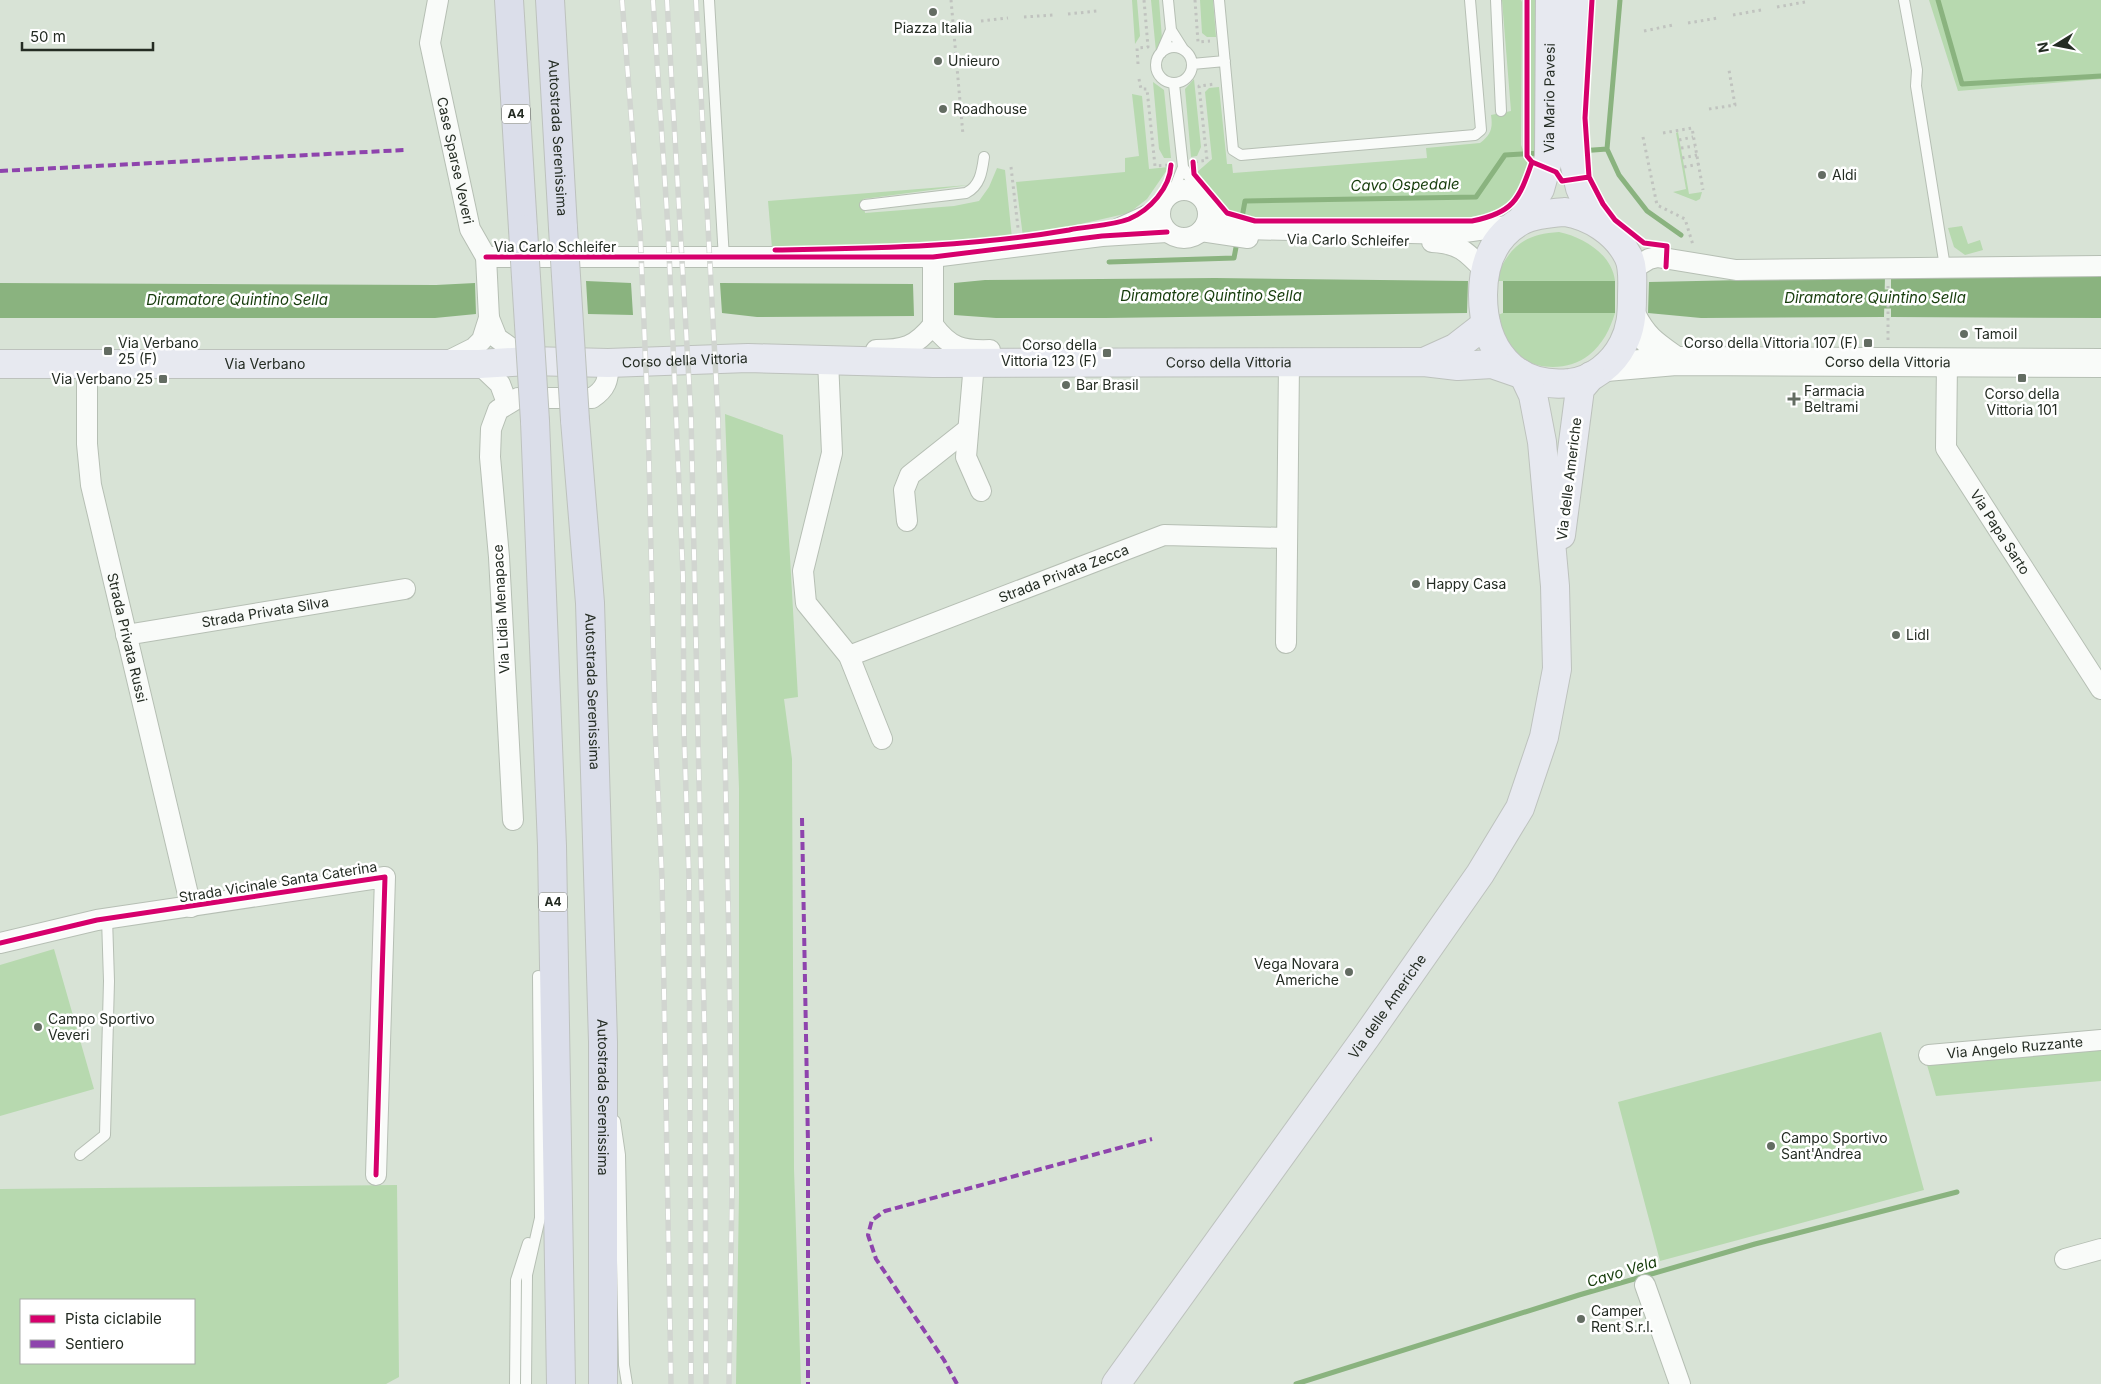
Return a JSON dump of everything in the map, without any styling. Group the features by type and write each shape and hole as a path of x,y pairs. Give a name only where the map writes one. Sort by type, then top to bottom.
{"highway":[{"name":"A4","path":"509,0 535,421 552,846 561,1384"},
{"name":"Autostrada Serenissima","path":"550,0 575,420 590,603 603,1042 603,1384"},
{"path":"538,976 552,846"}],"main road":[{"name":"Via Mario Pavesi","path":"1550,0 1561,152 1580,188 1594,222"},
{"name":"Via Mario Pavesi","path":"1519,223 1561,152 1570,114 1574,0"},
{"path":"1565,212 1579,214 1594,222 1608,231 1628,256 1632,276 1632,316 1628,335 1619,352 1599,371 1575,382 1558,384 1540,382 1522,375 1505,361 1493,344 1485,320 1484,276 1490,253 1501,237 1519,223 1549,213 1565,212"},
{"path":"1632,316 1646,339 1676,361"},
{"name":"Corso della Vittoria","path":"1424,362 1456,348 1485,320"},
{"name":"Corso della Vittoria","path":"529,361 608,363 748,358 974,363 1424,362 1458,366 1492,364 1522,375"},
{"name":"Via Verbano","path":"0,364 87,366 479,364 529,361"},
{"name":"Corso della Vittoria","path":"1599,371 1676,361 2101,364"},
{"name":"Via delle Americhe","path":"1555,586 1580,389 1599,371"},
{"name":"Via delle Americhe","path":"1116,1384 1366,1037 1480,874 1520,808 1544,737 1557,668 1555,586 1542,442 1533,395 1522,375"}],"street":[{"name":"Case Sparse Veveri","path":"438,0 430,43 470,229 486,257 489,318 482,340 444,364"},
{"path":"1204,202 1207,220 1201,231 1188,238 1173,236 1162,226 1159,210 1162,203 1173,192 1188,190 1204,202 1238,232"},
{"path":"1102,236 1159,210"},
{"name":"Via Carlo Schleifer","path":"1201,231 1450,234 1519,223"},
{"path":"1102,236 1167,232"},
{"name":"Via Carlo Schleifer","path":"1238,232 1449,243 1462,249 1484,276"},
{"name":"Via Carlo Schleifer","path":"486,257 724,259 933,266 1102,236"},
{"path":"1632,276 1649,258 1667,252 1736,270 2101,266"},
{"path":"933,266 933,325"},
{"name":"Case Sparse Veveri","path":"489,318 497,338 529,361"},
{"name":"Corso della Vittoria","path":"835,361 867,350 895,350 909,347 922,338 933,325 951,345 968,351 1007,350 1021,354 1033,363"},
{"path":"835,361 832,453 823,497 802,571 806,604 849,656 882,739"},
{"path":"1286,643 1289,362"},
{"name":"Via Papa Sarto","path":"1947,362 1946,448 2101,689"},
{"path":"479,364 500,384 507,403 518,398 592,398 602,391 609,378 608,363"},
{"path":"974,363 966,457 981,491"},
{"name":"Strada Privata Russi","path":"87,366 87,444 91,485 191,907"},
{"name":"Via Lidia Menapace","path":"507,403 498,410 491,429 490,457 499,557 513,820"},
{"path":"908,521 904,490 910,476 968,428"},
{"name":"Strada Privata Zecca","path":"849,656 1164,535 1286,538"},
{"name":"Strada Privata Silva","path":"126,635 404,588"},
{"name":"Strada Vicinale Santa Caterina","path":"0,942 107,918 385,877 376,1175"},
{"name":"Via Angelo Ruzzante","path":"1929,1055 2101,1040"},
{"path":"2065,1259 2101,1249"},
{"path":"1645,1285 1680,1384"}],"lane":[{"path":"709,0 724,259"},
{"path":"1168,0 1171,30 1182,49 1191,58 1192,64 1189,76 1185,80 1174,84 1168,83 1158,75 1155,63 1171,30"},
{"path":"1219,0 1233,150 1241,155 1475,135 1481,130 1470,0"},
{"path":"1496,0 1501,111"},
{"path":"1904,0 1917,70 1916,86 1945,267"},
{"path":"1160,53 1171,47 1182,49"},
{"path":"1192,64 1225,61"},
{"path":"1174,84 1189,165 1204,202"},
{"path":"865,205 966,193 974,189 982,173 984,157"},
{"path":"1173,192 1189,165"},
{"path":"80,1155 105,1135 109,982 107,918"},
{"path":"526,1384 527,1275 540,1218 538,976"},
{"path":"603,1042 620,1155 624,1365 627,1384"},
{"path":"516,1384 516,1280 540,1204"}],"path":[{"path":"951,0 964,135"},
{"path":"1138,64 1137,48 1148,47 1144,0"},
{"path":"1195,0 1198,42 1212,41 1212,46"},
{"path":"1776,7 1805,2"},
{"path":"1733,15 1761,10"},
{"path":"1068,14 1097,11"},
{"path":"1024,17 1053,15"},
{"path":"981,21 1008,18"},
{"path":"1688,23 1718,18"},
{"path":"1644,31 1673,26"},
{"path":"1708,109 1735,105 1729,70"},
{"path":"1139,79 1141,89 1147,88 1155,166 1171,168 1207,160 1199,86 1216,84 1215,78"},
{"path":"1663,133 1692,128 1703,190"},
{"path":"1643,137 1655,200 1663,209 1685,219 1694,250 1667,252"},
{"path":"1679,140 1694,137"},
{"path":"1681,148 1695,146"},
{"path":"1682,158 1697,155"},
{"path":"1684,167 1699,164"},
{"path":"1011,167 1018,230"},
{"path":"1888,285 1888,345"}],"shaded area":[{"path":"1132,0 1137,0 1140,36 1135,44"},
{"path":"1151,0 1159,0 1162,39 1156,52"},
{"path":"1200,0 1213,0 1216,37 1207,37 1202,33"},
{"path":"1502,0 1521,0 1522,2 1521,145 1530,168 1519,190 1502,208 1480,216 1463,218 1255,219 1228,211 1196,173 1212,159 1205,92 1209,88 1219,87 1227,164 1232,164 1233,173 1427,158 1426,148 1480,143 1487,137 1490,131 1492,124 1491,115 1511,111"},
{"path":"1530,0 1535,0 1535,159 1530,156"},
{"path":"1929,0 2101,0 2101,79 1958,91"},
{"path":"1194,79 1201,147 1197,156 1191,157 1185,89"},
{"path":"1153,82 1164,90 1171,158 1164,158 1159,149"},
{"path":"1132,94 1142,96 1149,169 1169,167 1147,199 1129,213 1023,237 1016,182 1125,172 1125,158 1139,156"},
{"path":"1678,132 1689,194 1702,192 1700,199 1696,201 1673,192 1686,189 1676,133"},
{"path":"997,168 1005,170 1012,238 926,247 772,248 768,201 969,185 863,199 865,213 954,206 979,201 989,187"},
{"path":"1962,226 1968,244 1980,240 1983,250 1965,255 1954,247 1948,228"},
{"path":"1559,232 1577,238 1595,248 1613,271 1615,281 1495,281 1505,260 1518,245 1536,236"},
{"path":"1503,313 1615,313 1605,336 1589,355 1570,365 1548,367 1526,361 1509,348 1495,316"},
{"path":"725,414 783,435 798,697 784,699 792,759 794,1169 801,1384 736,1384 739,1195 739,788"},
{"name":"Campo Sportivo Veveri","path":"54,949 94,1089 0,1116 0,965"},
{"name":"Campo Sportivo Sant'Andrea","path":"1881,1032 1924,1190 1660,1261 1618,1102"},
{"path":"2101,1050 2101,1081 1936,1096 1927,1065"},
{"path":"397,1185 399,1377 386,1384 0,1384 0,1189"}],"water":[{"path":"1885,277 1884,317 1701,318 1648,313 1649,282"},
{"path":"1891,277 2101,277 2101,318 1891,317"},
{"path":"1215,278 1468,281 1467,313 1106,318 996,318 954,315 954,283 985,280"},
{"path":"586,281 631,283 633,315 588,314"},
{"path":"1503,281 1615,281 1615,313 1503,313"},
{"path":"0,283 436,285 475,283 476,314 435,318 0,318"},
{"path":"720,283 913,284 914,316 757,317 722,313"}],"waterway":[{"name":"Cavo Ospedale","path":"1620,0 1607,149 1619,175 1647,211 1681,235"},
{"name":"Cavo Ospedale","path":"1938,0 1962,84 2101,76"},
{"name":"Cavo Ospedale","path":"1580,151 1607,149"},
{"name":"Cavo Ospedale","path":"1241,223 1245,201 1476,197 1505,155 1541,153"},
{"name":"Cavo Ospedale","path":"1109,262 1234,258 1237,242"},
{"name":"Diramatore Quintino Sella","path":"1860,299 1917,299"},
{"name":"Cavo Vela","path":"1296,1384 1579,1295 1755,1244 1957,1192"}],"railway":[{"path":"622,0 640,229 648,418 655,727 662,878 671,1384"},
{"path":"653,0 668,229 683,577 684,732 689,879 691,1384"},
{"path":"667,0 691,416 705,1055 706,1384"},
{"path":"696,0 718,416 732,1190 729,1384"}],"marked path":[{"path":"0,171 404,150"},
{"path":"802,818 808,1144 808,1384"},
{"path":"957,1384 944,1360 876,1259 868,1235 872,1220 885,1211 1152,1139"}],"cycle path":[{"path":"1193,162 1194,174 1227,213 1255,221 1472,221 1497,214 1513,203 1523,186 1532,162 1527,156 1527,0"},
{"path":"1592,0 1585,118 1589,177 1603,204 1615,220 1644,243 1667,246 1666,267"},
{"path":"1532,162 1556,172 1562,181 1589,177"},
{"path":"775,250 959,243 1033,236 1115,223 1137,215 1158,197 1167,182 1171,165"},
{"path":"486,257 933,257 1102,236 1167,232"},
{"path":"0,943 97,920 385,877 376,1175"}],"place":[{"name":"Piazza Italia","path":"933,12"},
{"name":"Unieuro","path":"938,61"},
{"name":"Roadhouse","path":"943,109"},
{"name":"Aldi","path":"1822,175"},
{"name":"Tamoil","path":"1964,334"},
{"name":"Corso della Vittoria 107 (F)","path":"1868,343"},
{"name":"Via Verbano 25 (F)","path":"108,351"},
{"name":"Corso della Vittoria 123 (F)","path":"1107,353"},
{"name":"Corso della Vittoria 101","path":"2022,378"},
{"name":"Via Verbano 25","path":"163,379"},
{"name":"Bar Brasil","path":"1066,385"},
{"name":"Farmacia Beltrami","path":"1794,399"},
{"name":"Happy Casa","path":"1416,584"},
{"name":"Lidl","path":"1896,635"},
{"name":"Vega Novara Americhe","path":"1349,972"},
{"name":"Campo Sportivo Veveri","path":"38,1027"},
{"name":"Campo Sportivo Sant'Andrea","path":"1771,1146"},
{"name":"Camper Rent S.r.l.","path":"1581,1319"}]}
